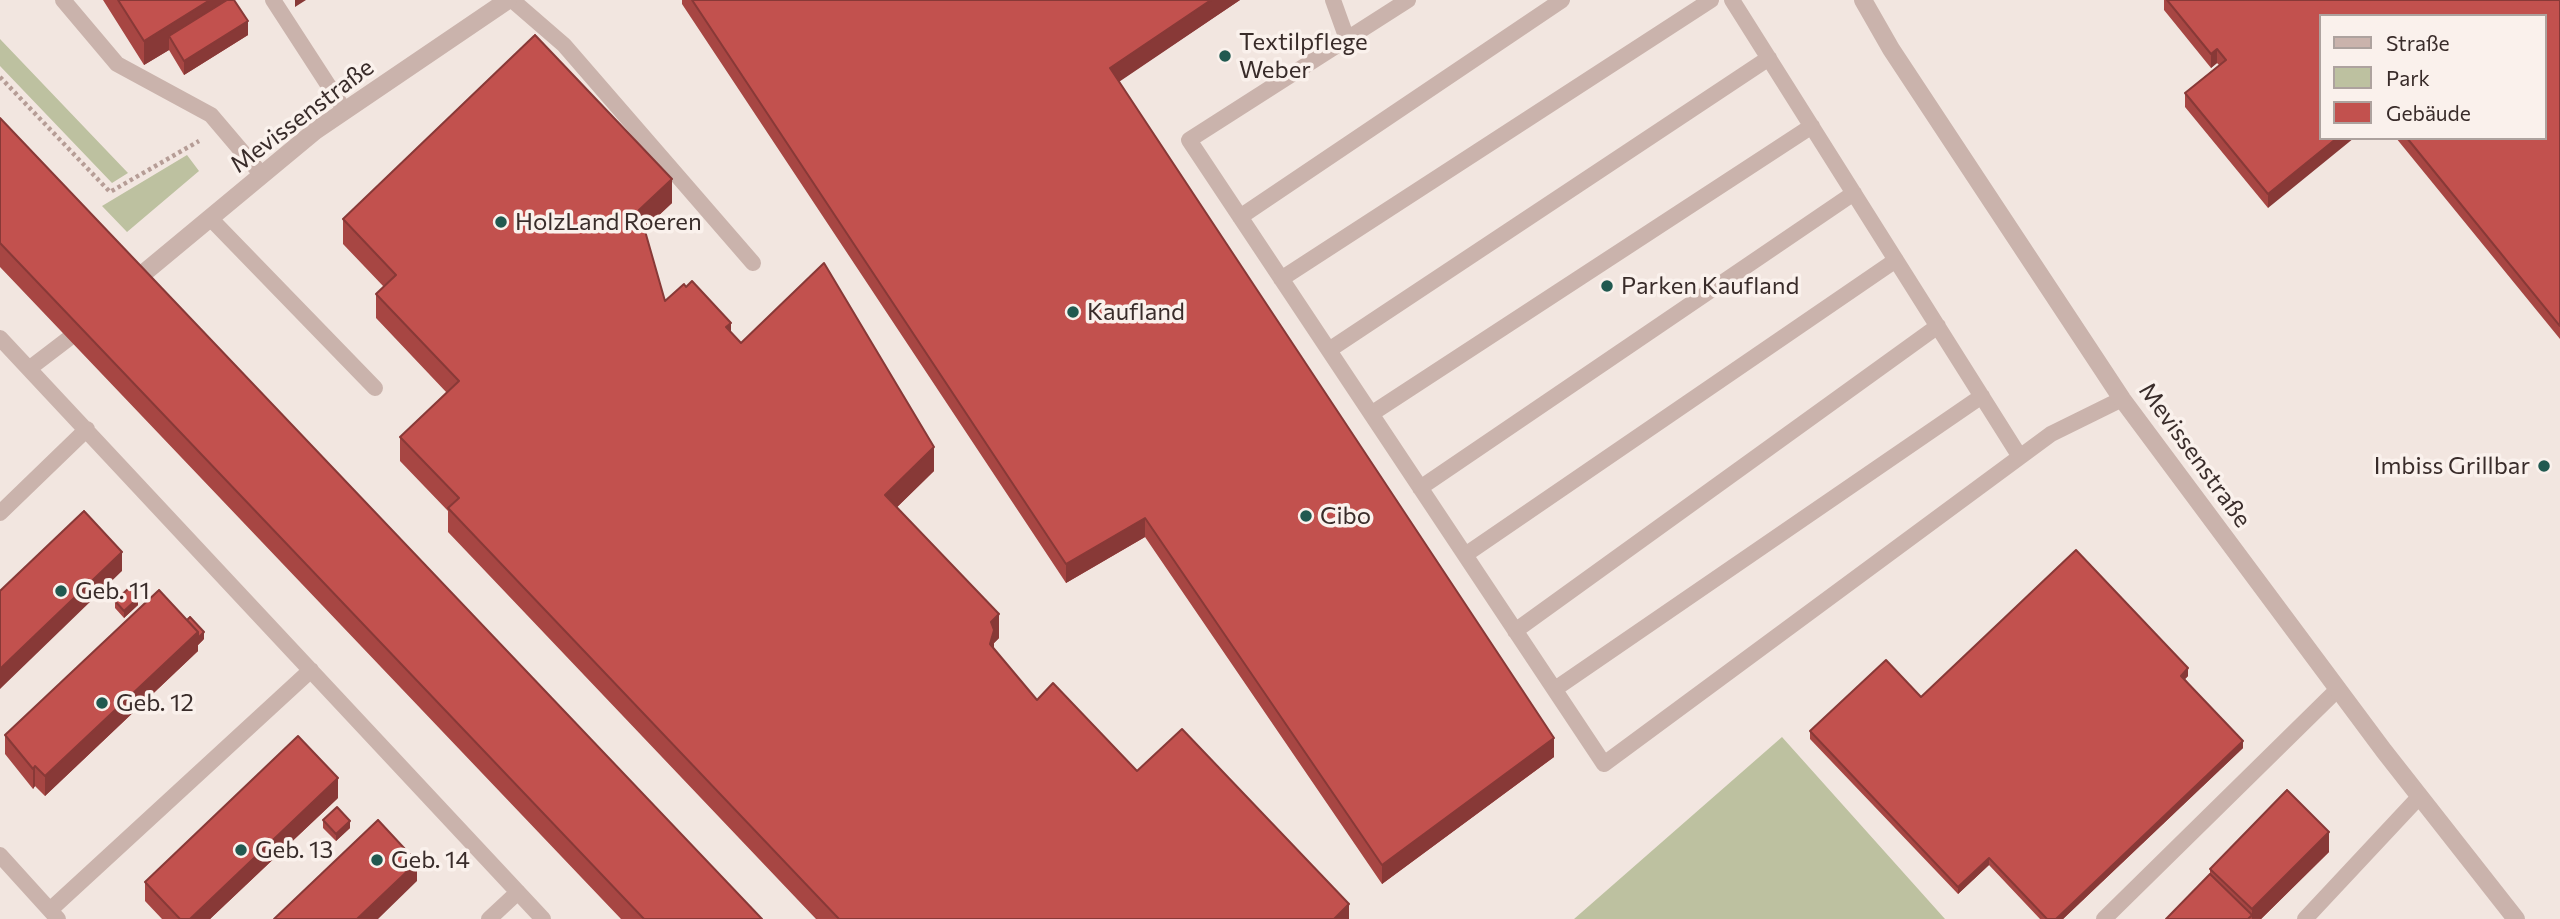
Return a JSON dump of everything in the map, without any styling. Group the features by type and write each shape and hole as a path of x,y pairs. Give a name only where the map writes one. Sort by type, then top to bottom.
{"street":[{"name":"Mevissenstraße","path":"133,282 262,175 345,111 510,0"},
{"name":"Mevissenstraße","path":"1863,0 1891,49 2122,399 2338,689 2516,919"}],"lane":[{"path":"63,0 117,64 211,115 262,175"},
{"path":"273,0 345,111"},
{"path":"510,0 564,44 753,263"},
{"path":"1332,0 1347,39"},
{"path":"1408,0 1189,140 1604,764 2051,434 2122,399"},
{"path":"1240,217 1562,0"},
{"path":"1281,279 1711,0"},
{"path":"1732,0 2020,457"},
{"path":"1329,351 1769,58"},
{"path":"1371,414 1812,127"},
{"path":"1420,488 1854,193"},
{"path":"210,218 375,388"},
{"path":"1465,555 1896,260"},
{"path":"1516,631 1938,326"},
{"path":"0,338 543,919"},
{"path":"30,368 68,339"},
{"path":"1555,689 1982,396"},
{"path":"0,513 87,429"},
{"path":"0,855 54,914 311,670"},
{"path":"2104,919 2338,689"},
{"path":"2305,919 2420,796"},
{"path":"489,919 518,892"}],"path":[{"path":"0,77 110,192 222,127"}],"green space":[{"path":"0,39 128,173 112,183 0,66"},
{"path":"187,155 199,171 127,232 102,206"},
{"path":"1782,737 1945,919 1574,919"}],"building":[{"path":"118,0 210,0 144,41"},
{"path":"227,0 234,0 248,21 184,61 169,36"},
{"name":"Kaufland","path":"692,0 1211,0 1110,68 1554,738 1382,865 1145,518 1066,564"},
{"path":"2167,0 2560,0 2560,326 2409,140 2546,140 2546,14 2318,14 2318,140 2335,140 2268,194 2185,93 2226,60 2217,49 2211,54"},
{"path":"535,35 672,179 639,210 665,301 684,284 686,287 692,281 731,323 726,327 741,343 824,263 934,447 885,495 999,614 991,622 994,630 990,644 1037,700 1053,683 1137,771 1182,729 1349,904 1334,919 839,919 448,508 459,498 400,437 459,381 376,294 396,275 343,219"},
{"path":"0,118 762,919 644,919 0,243"},
{"name":"Geb. 11","path":"84,511 122,552 0,669 0,591"},
{"path":"2076,550 2188,668 2181,676 2243,741 2056,919 2047,919 1989,858 1958,887 1810,731 1886,660 1921,697"},
{"path":"129,588 138,598 124,611 115,601"},
{"name":"Geb. 12","path":"159,590 198,632 45,776 35,766 33,769 5,735"},
{"path":"190,617 204,632 198,638 198,632 187,620"},
{"name":"Geb. 13","path":"298,736 338,778 190,919 180,919 145,882"},
{"path":"2287,790 2329,832 2252,909 2210,869"},
{"path":"337,807 350,821 336,834 323,820"},
{"name":"Geb. 14","path":"378,820 417,862 357,919 274,919"},
{"path":"2210,874 2252,915 2248,919 2166,919"}],"place":[{"name":"Textilpflege Weber","path":"1225,56"},
{"name":"HolzLand Roeren","path":"501,222"},
{"name":"Parken Kaufland","path":"1607,286"},
{"name":"Kaufland","path":"1073,312"},
{"name":"Imbiss Grillbar","path":"2544,466"},
{"name":"Cibo","path":"1306,516"},
{"name":"Geb. 11","path":"61,591"},
{"name":"Geb. 12","path":"102,703"},
{"name":"Geb. 13","path":"241,850"},
{"name":"Geb. 14","path":"377,860"}]}
